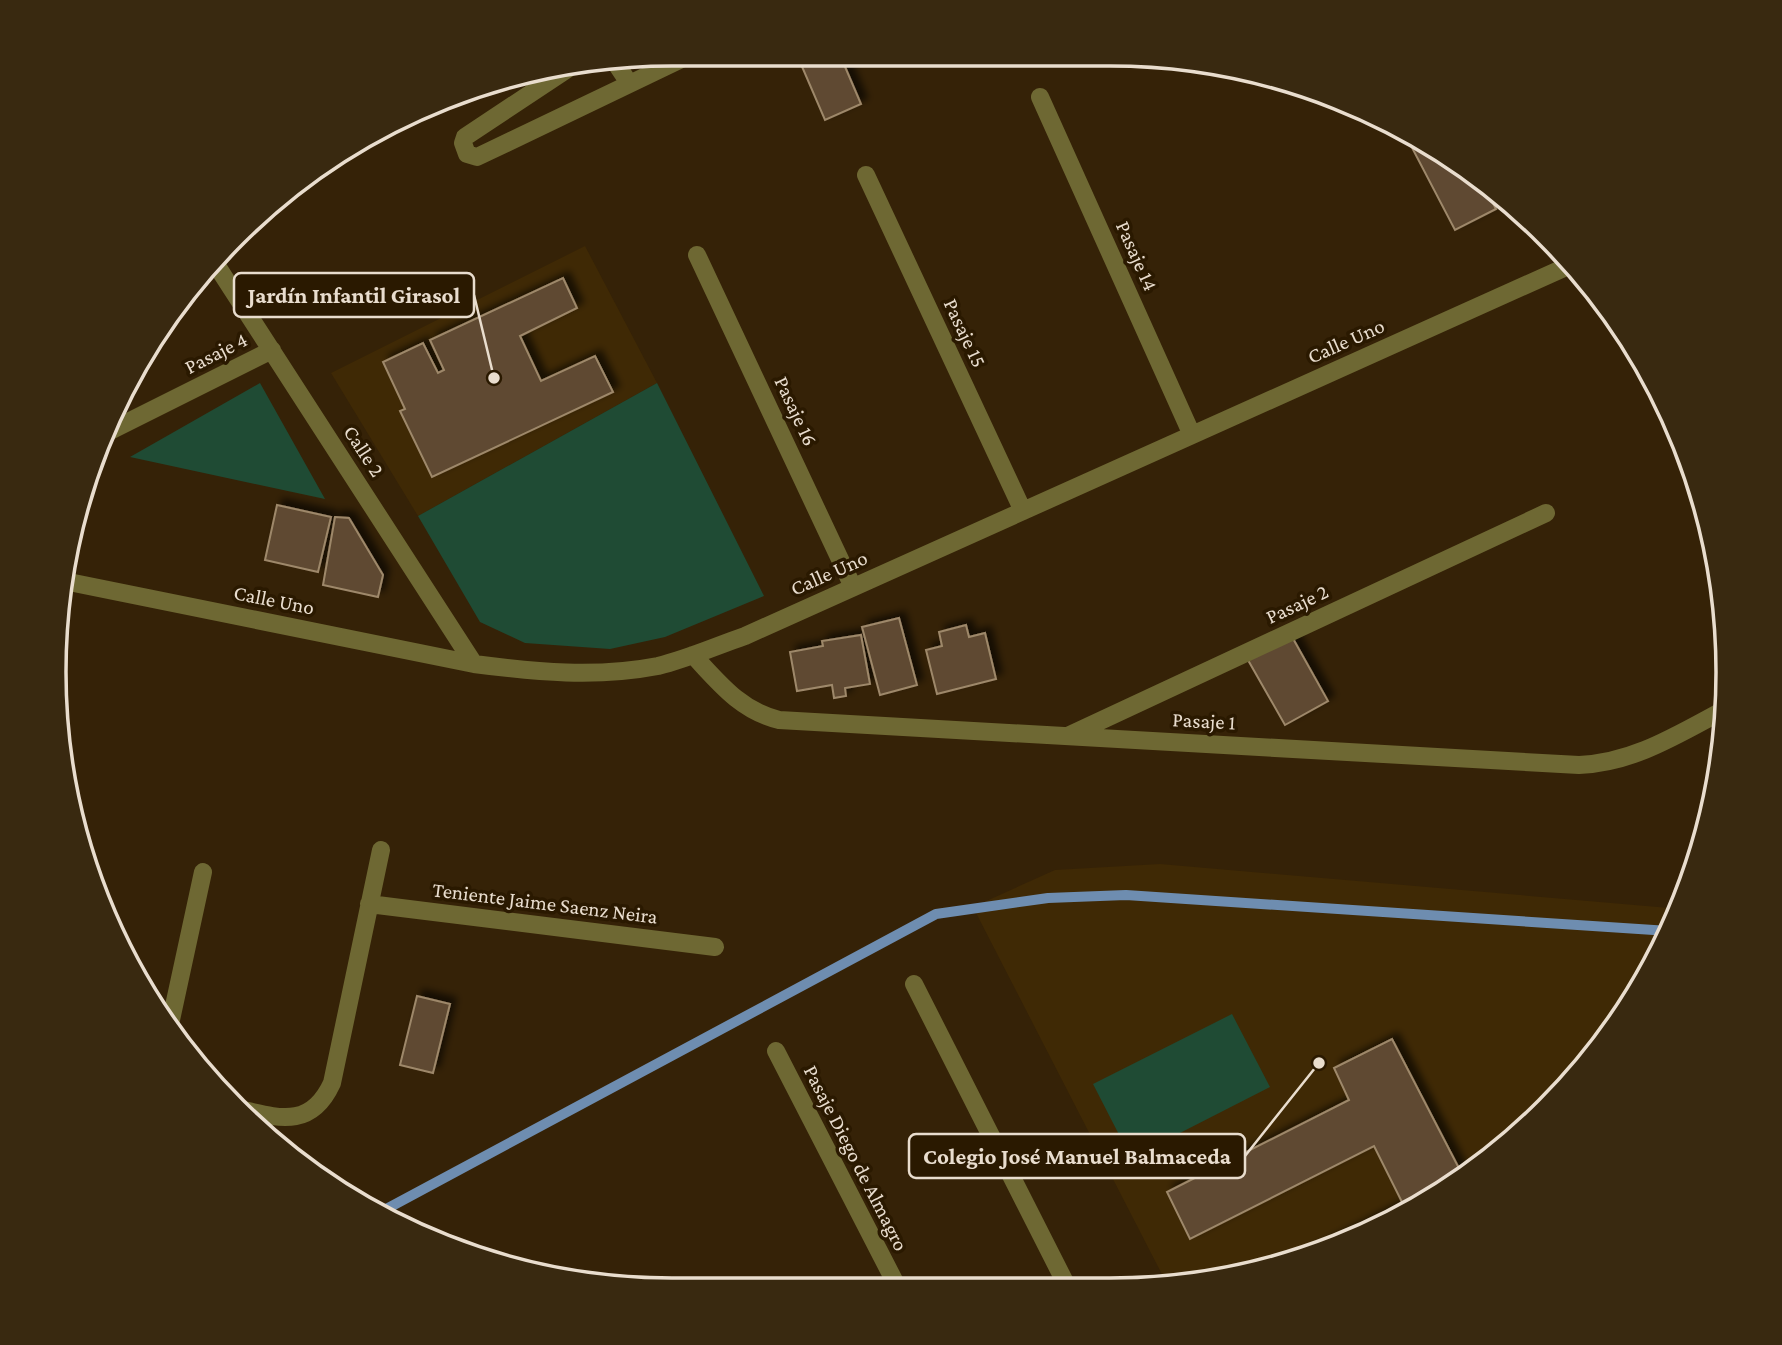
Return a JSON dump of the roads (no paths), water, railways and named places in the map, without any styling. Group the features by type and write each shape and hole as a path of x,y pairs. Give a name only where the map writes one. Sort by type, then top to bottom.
{"street":[{"path":"554,78 466,137 463,143 467,154 477,157 665,66"},
{"path":"620,69 629,83"},
{"name":"Pasaje 14","path":"1040,97 1192,435"},
{"name":"Pasaje 15","path":"866,175 1023,511"},
{"name":"Pasaje 16","path":"697,254 853,587"},
{"name":"Calle Uno","path":"74,583 474,664 592,674 660,665 745,636 1561,269"},
{"name":"Calle 2","path":"220,270 474,664"},
{"name":"Pasaje 4","path":"119,426 272,350"},
{"name":"Pasaje 2","path":"1068,736 1546,513"},
{"name":"Pasaje 1","path":"693,655 740,703 753,712 779,720 1597,764 1636,755 1714,715"},
{"path":"257,1113 274,1117 298,1117 319,1104 327,1094 332,1083 381,850"},
{"path":"172,1014 203,872"},
{"name":"Teniente Jaime Saenz Neira","path":"369,904 715,947"},
{"path":"914,984 1063,1278"},
{"name":"Pasaje Diego de Almagro","path":"775,1051 893,1278"}],"waterway":[{"path":"389,1208 936,914 1048,898 1126,895 1658,930"}],"place":[{"name":"Jardín Infantil Girasol","path":"494,378"},
{"name":"Colegio José Manuel Balmaceda","path":"1319,1063"}]}
